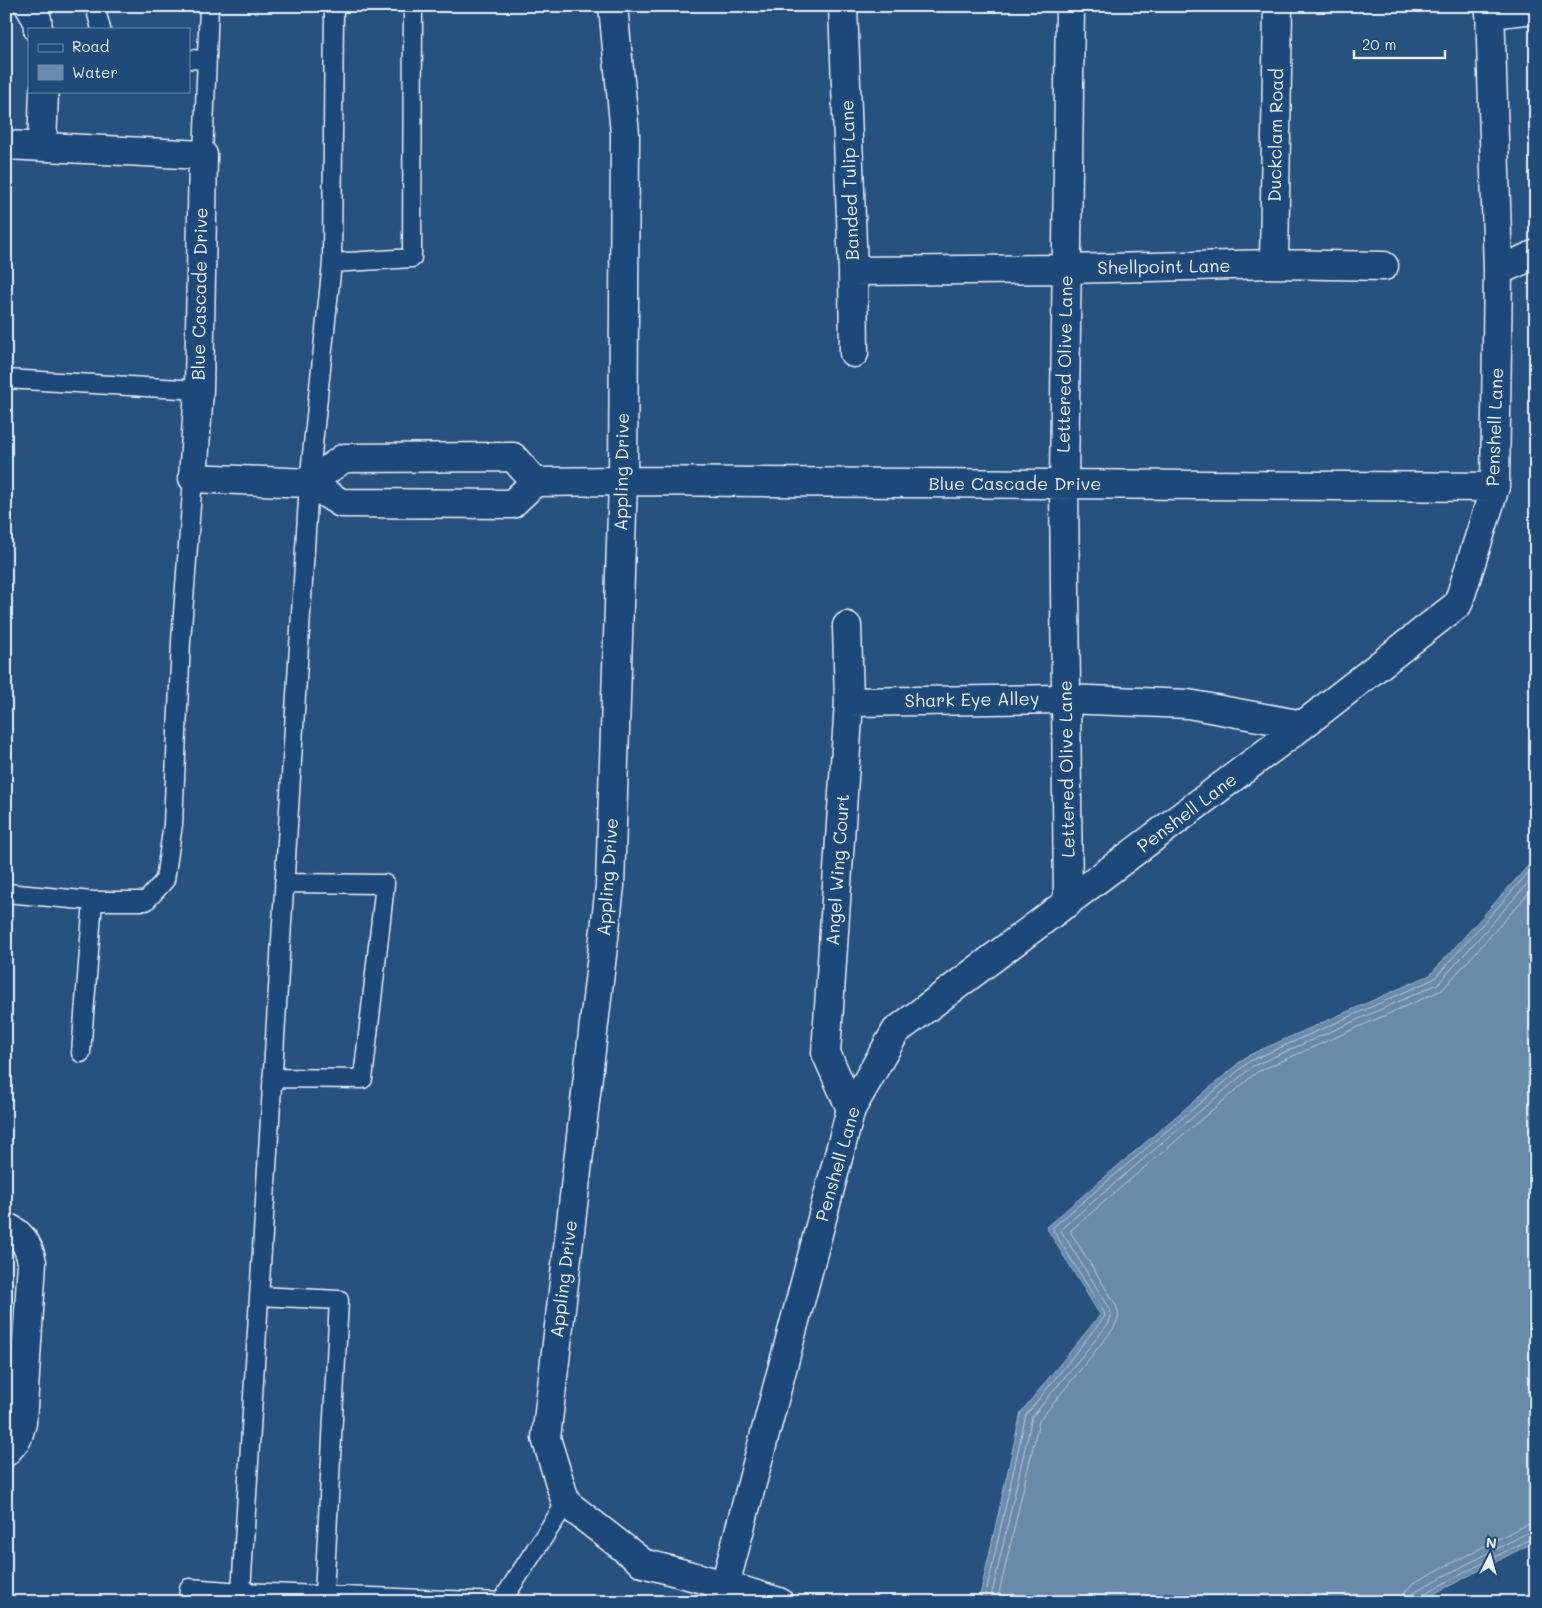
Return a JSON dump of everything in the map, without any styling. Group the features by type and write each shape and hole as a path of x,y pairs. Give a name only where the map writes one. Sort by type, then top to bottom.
{"street":[{"path":"29,6 37,19 38,28"},
{"name":"Appling Drive","path":"566,1503 546,1438 610,886 623,481 625,134 613,6"},
{"name":"Banded Tulip Lane","path":"843,6 853,271 854,353"},
{"name":"Lettered Olive Lane","path":"1068,903 1064,484 1070,6"},
{"name":"Duckclam Road","path":"1274,264 1278,6"},
{"path":"1490,10 1536,9"},
{"name":"Penshell Lane","path":"725,1584 851,1110 896,1030 1068,903 1303,725 1458,604 1496,487 1498,271 1490,10"},
{"path":"42,147 44,92"},
{"path":"6,145 203,155"},
{"name":"Blue Cascade Drive","path":"193,478 199,390 203,155"},
{"path":"1498,271 1536,254"},
{"name":"Shellpoint Lane","path":"853,271 1067,269 1274,264 1384,266"},
{"path":"193,478 309,483 341,503 512,504 535,482 513,458 344,458 309,483"},
{"name":"Blue Cascade Drive","path":"535,482 1496,487"},
{"name":"Angel Wing Court","path":"847,626 850,702 826,1053 851,1110"},
{"name":"Shark Eye Alley","path":"850,702 1066,699 1188,704 1303,725"},
{"path":"6,1227 21,1236 29,1248 32,1262 22,1423 17,1439 6,1452"},
{"path":"566,1503 643,1563 725,1584 779,1602"}],"lane":[{"path":"95,6 101,28"},
{"path":"203,155 209,6"},
{"path":"241,1592 309,483 332,264 334,6"},
{"path":"332,264 412,258 413,6"},
{"path":"190,59 207,60"},
{"path":"6,379 199,390"},
{"path":"6,894 93,901 146,901 164,880 173,824 181,641 193,478"},
{"path":"272,1078 363,1079 385,884 284,883"},
{"path":"81,1053 93,901"},
{"path":"259,1296 339,1300 324,1595"},
{"path":"188,1602 189,1588 241,1592 501,1602 566,1503"}],"water":[{"path":"1536,857 1536,1541 1418,1602 981,1602 979,1600 1021,1412 1100,1315 1046,1227 1247,1056 1430,975"}]}
